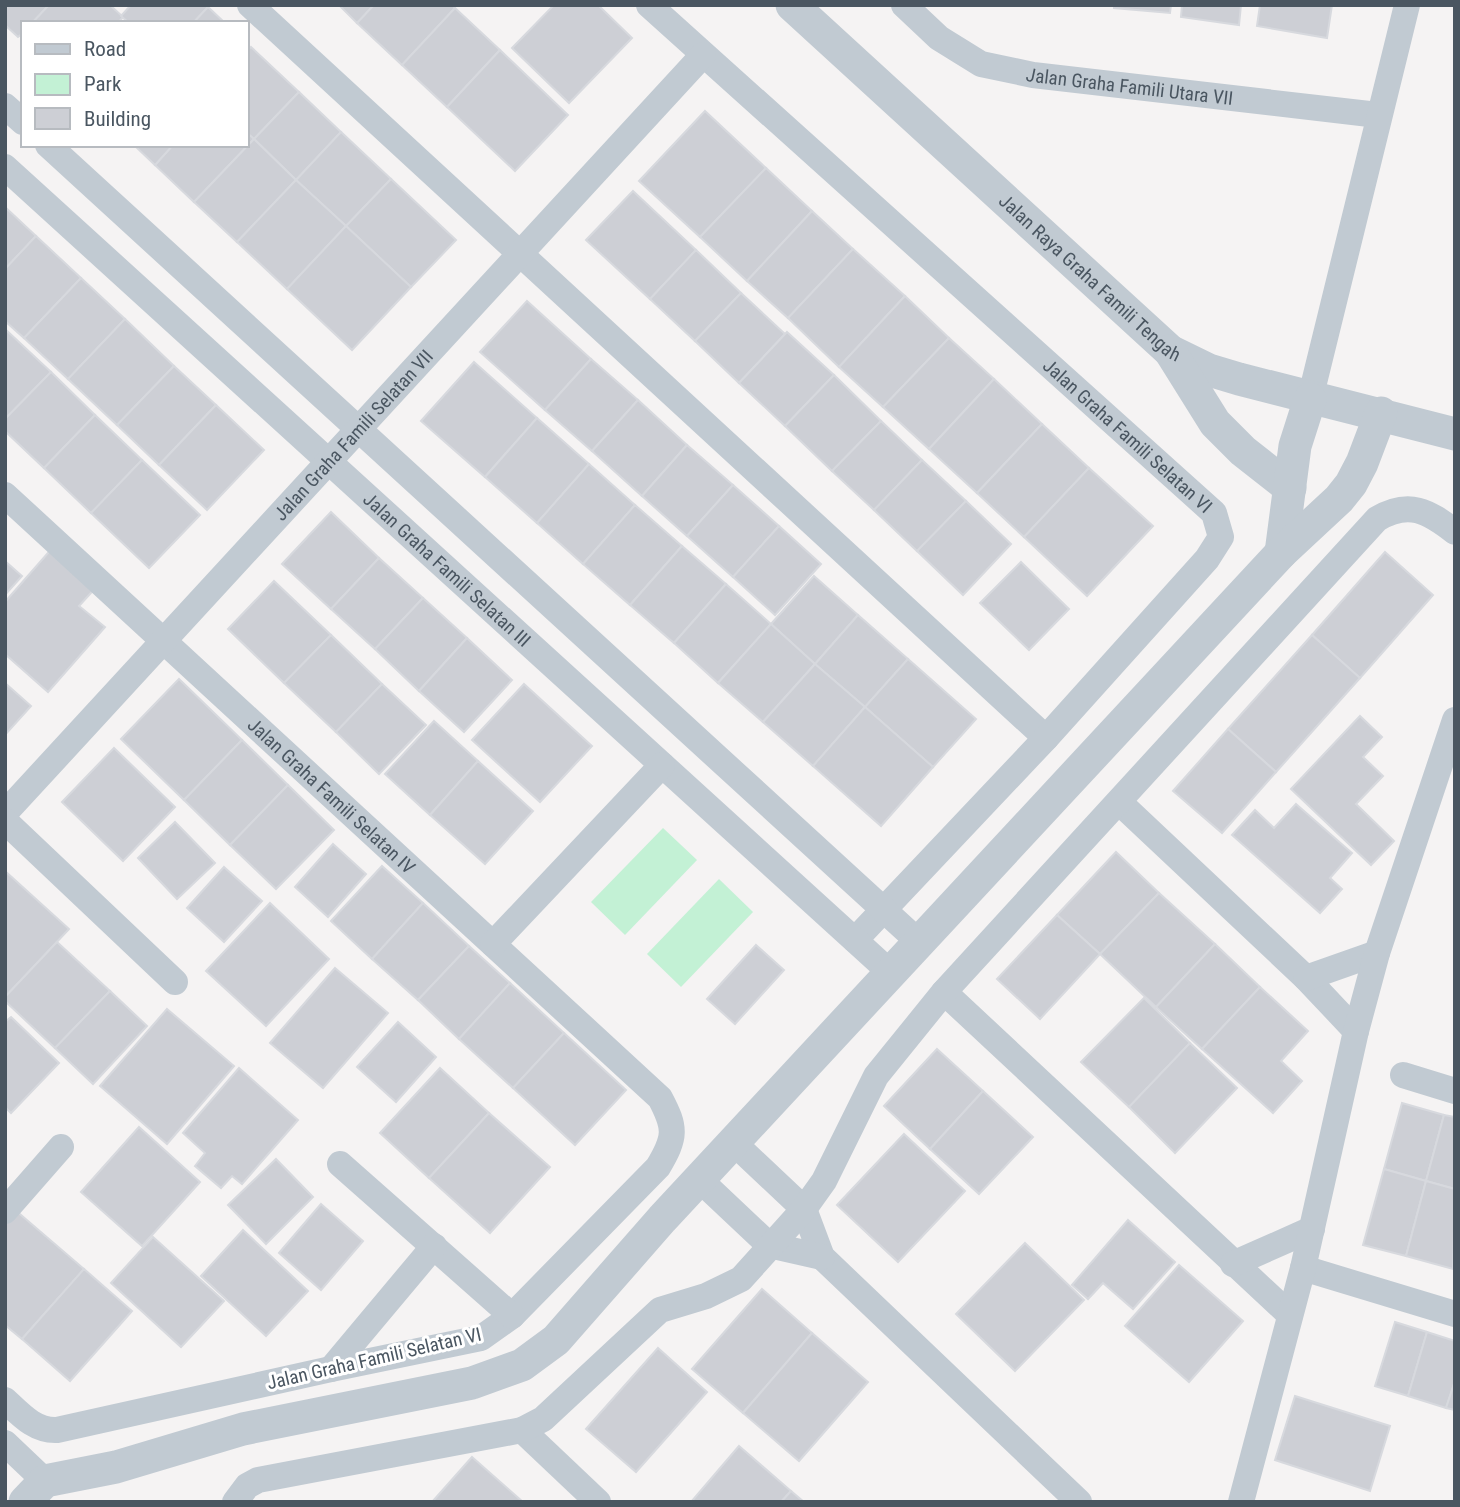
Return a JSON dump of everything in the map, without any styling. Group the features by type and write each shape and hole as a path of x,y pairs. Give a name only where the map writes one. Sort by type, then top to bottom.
{"street":[{"path":"250,5 1046,738"},
{"name":"Jalan Graha Famili Selatan VI","path":"649,5 1214,513 1221,537 1207,559 1046,738 855,940"},
{"name":"Jalan Raya Graha Famili Tengah","path":"792,5 1170,351 1209,370 1310,399 1381,413 1455,434"},
{"name":"Jalan Graha Famili Utara VII","path":"904,5 939,38 981,64 1033,75 1378,115"},
{"path":"1281,553 1295,446 1310,399 1407,5"},
{"name":"Jalan Graha Famili Selatan VII","path":"5,814 703,55"},
{"path":"5,106 21,120"},
{"path":"50,147 920,943"},
{"name":"Jalan Graha Famili Selatan III","path":"5,167 892,974"},
{"path":"1170,351 1215,423 1243,452 1290,488"},
{"path":"5,1443 35,1492 243,1429 472,1383 522,1365 556,1340 662,1219 1281,553 1339,499 1362,463 1381,413"},
{"name":"Jalan Graha Famili Selatan IV","path":"9,503 164,641 660,1098"},
{"path":"236,1502 247,1486 258,1480 522,1430 543,1419 660,1310 706,1296 741,1279 804,1209 824,1181 876,1076 944,992 1377,519 1389,512 1416,509 1437,518 1455,532"},
{"path":"1241,1502 1303,1268 1356,1031 1377,953 1455,720"},
{"path":"493,944 662,765"},
{"path":"1119,802 1306,978 1356,1031"},
{"path":"5,821 175,982"},
{"path":"1306,978 1377,953"},
{"path":"944,992 1290,1315"},
{"path":"1403,1075 1455,1091"},
{"name":"Jalan Graha Famili Selatan VI","path":"5,1400 33,1425 57,1430 481,1338 512,1315 658,1167 666,1154 673,1126 660,1098"},
{"path":"734,1143 804,1209 822,1257 1079,1502"},
{"path":"5,1211 61,1147"},
{"path":"340,1164 512,1315"},
{"path":"700,1180 769,1245 822,1257"},
{"path":"1233,1264 1312,1229"},
{"path":"331,1369 434,1246"},
{"path":"1303,1268 1455,1314"},
{"path":"522,1430 598,1502"}],"green space":[{"path":"663,828 697,860 625,935 591,902"},
{"path":"719,879 753,912 681,987 647,954"}],"building":[{"path":"5,5 49,5 34,21 21,21 21,35 18,37 5,25"},
{"path":"49,5 110,5 123,17 120,21 34,21"},
{"path":"131,5 208,7 195,21 127,21 121,16"},
{"path":"339,5 374,5 357,23"},
{"path":"374,5 452,5 455,8 402,65 357,23"},
{"path":"554,5 598,5 632,38 569,103 512,48"},
{"path":"1114,5 1171,5 1170,13 1114,8"},
{"path":"1182,5 1241,5 1239,25 1181,17"},
{"path":"1260,5 1332,5 1327,38 1257,26"},
{"path":"208,7 223,21 195,21"},
{"path":"455,8 500,50 447,107 402,65"},
{"path":"251,47 299,92 254,139 248,134 248,50"},
{"path":"500,50 568,115 515,171 447,107"},
{"path":"299,92 341,132 296,180 254,139"},
{"path":"705,111 766,168 700,237 639,181"},
{"path":"341,132 391,179 346,226 296,180"},
{"path":"248,134 254,139 248,145"},
{"path":"254,139 296,180 237,242 194,202"},
{"path":"136,147 171,147 155,165"},
{"path":"171,147 246,147 194,202 155,165"},
{"path":"766,168 812,211 747,281 700,237"},
{"path":"391,179 456,240 411,287 346,226"},
{"path":"296,180 346,226 287,289 237,242"},
{"path":"633,191 696,250 650,299 586,240"},
{"path":"5,207 36,236 5,269"},
{"path":"812,211 853,249 788,318 747,281"},
{"path":"346,226 411,287 352,350 287,289"},
{"path":"36,236 81,278 24,338 5,321 5,269"},
{"path":"853,249 905,296 839,367 788,318"},
{"path":"696,250 741,293 695,341 650,299"},
{"path":"81,278 125,319 68,379 24,338"},
{"path":"741,293 785,334 739,383 695,341"},
{"path":"905,296 949,338 883,407 839,367"},
{"path":"527,301 591,359 545,410 480,352"},
{"path":"125,319 174,366 117,425 68,379"},
{"path":"5,329 51,372 5,419"},
{"path":"787,332 834,375 785,426 739,383"},
{"path":"949,338 994,379 929,449 883,407"},
{"path":"591,359 638,400 592,451 545,410"},
{"path":"474,362 537,418 485,477 421,421"},
{"path":"174,366 216,405 159,465 117,425"},
{"path":"51,372 95,415 44,468 5,431 5,419"},
{"path":"834,375 881,421 832,471 785,426"},
{"path":"994,379 1042,424 977,493 929,449"},
{"path":"638,400 687,445 642,496 592,451"},
{"path":"216,405 264,450 207,510 159,465"},
{"path":"95,415 142,460 91,513 44,468"},
{"path":"537,418 589,464 537,523 485,477"},
{"path":"881,421 922,460 874,510 832,471"},
{"path":"1042,424 1089,468 1024,537 977,493"},
{"path":"687,445 733,485 687,536 642,496"},
{"path":"142,460 200,515 149,568 91,513"},
{"path":"922,460 966,501 917,551 874,510"},
{"path":"589,464 635,505 583,564 537,523"},
{"path":"1089,468 1153,526 1087,596 1024,537"},
{"path":"733,485 779,526 733,577 687,536"},
{"path":"966,501 1011,544 963,595 917,551"},
{"path":"635,505 682,546 630,605 583,564"},
{"path":"331,512 379,558 331,609 282,564"},
{"path":"779,526 821,564 775,615 733,577"},
{"path":"55,545 99,584 79,606 105,627 48,692 5,654 5,602"},
{"path":"682,546 726,584 674,643 630,605"},
{"path":"1385,552 1433,595 1360,678 1312,635"},
{"path":"379,558 423,598 375,649 331,609"},
{"path":"5,561 22,576 5,595"},
{"path":"1021,562 1069,609 1029,650 980,603"},
{"path":"814,576 858,615 815,664 771,624"},
{"path":"274,581 331,635 284,683 228,629"},
{"path":"726,584 771,624 718,683 674,643"},
{"path":"423,598 467,638 419,691 375,649"},
{"path":"858,615 908,659 865,707 815,664"},
{"path":"771,624 815,664 763,722 718,683"},
{"path":"331,635 382,684 336,732 284,683"},
{"path":"1312,635 1360,678 1276,772 1228,729"},
{"path":"467,638 512,680 464,732 419,691"},
{"path":"908,659 976,719 933,767 865,707"},
{"path":"815,664 865,707 813,766 763,722"},
{"path":"179,679 242,740 184,800 121,739"},
{"path":"5,683 31,706 5,735"},
{"path":"382,684 426,725 379,774 336,732"},
{"path":"524,684 592,746 540,802 472,740"},
{"path":"865,707 933,767 881,826 813,766"},
{"path":"1360,716 1382,737 1363,757 1383,776 1356,804 1394,841 1371,865 1291,789"},
{"path":"434,721 478,761 430,815 385,774"},
{"path":"1228,729 1276,772 1222,833 1173,791"},
{"path":"242,740 288,785 230,845 184,800"},
{"path":"114,748 175,807 123,861 62,802"},
{"path":"478,761 533,811 485,864 430,815"},
{"path":"288,785 334,830 276,889 230,845"},
{"path":"1296,804 1352,853 1330,878 1342,889 1320,913 1232,835 1255,810 1274,828"},
{"path":"175,822 215,863 177,899 138,858"},
{"path":"333,844 366,874 328,917 295,887"},
{"path":"1116,852 1159,893 1100,954 1057,915"},
{"path":"382,866 423,903 372,959 331,921"},
{"path":"224,867 262,901 224,942 187,908"},
{"path":"5,871 69,929 5,997"},
{"path":"1159,893 1215,944 1156,1007 1100,954"},
{"path":"270,903 329,959 266,1026 206,971"},
{"path":"423,903 469,946 418,1000 372,959"},
{"path":"1057,915 1100,954 1040,1019 997,979"},
{"path":"57,942 110,991 55,1048 5,1001 5,997"},
{"path":"1215,944 1260,987 1202,1049 1156,1007"},
{"path":"756,945 784,970 735,1024 707,999"},
{"path":"469,946 510,983 459,1039 418,1000"},
{"path":"335,968 388,1013 323,1088 270,1043"},
{"path":"510,983 564,1033 513,1088 459,1039"},
{"path":"1260,987 1308,1031 1281,1061 1302,1081 1273,1113 1202,1049"},
{"path":"110,991 147,1026 93,1084 55,1048"},
{"path":"1144,998 1190,1043 1129,1107 1081,1062"},
{"path":"167,1009 234,1066 167,1144 100,1086"},
{"path":"11,1017 59,1063 11,1113 5,1107 5,1022"},
{"path":"398,1022 436,1057 396,1102 357,1067"},
{"path":"564,1033 626,1090 575,1145 513,1088"},
{"path":"1190,1043 1237,1088 1175,1153 1129,1107"},
{"path":"937,1049 983,1091 930,1149 884,1106"},
{"path":"239,1068 298,1120 242,1184 232,1176 221,1188 195,1166 205,1153 183,1133"},
{"path":"440,1068 489,1113 429,1178 380,1133"},
{"path":"983,1091 1033,1137 979,1194 930,1149"},
{"path":"1402,1103 1444,1115 1426,1181 1384,1169"},
{"path":"489,1113 550,1167 490,1233 429,1178"},
{"path":"1444,1115 1455,1117 1455,1189 1426,1181"},
{"path":"139,1127 200,1182 142,1246 81,1192"},
{"path":"904,1134 965,1191 898,1262 837,1205"},
{"path":"276,1159 313,1197 266,1244 228,1205"},
{"path":"1384,1169 1426,1181 1406,1256 1363,1245"},
{"path":"1426,1181 1455,1189 1453,1269 1406,1256"},
{"path":"321,1204 363,1241 321,1290 279,1253"},
{"path":"14,1209 84,1269 22,1339 5,1325 5,1219"},
{"path":"1128,1220 1175,1262 1133,1309 1103,1283 1088,1299 1072,1285"},
{"path":"243,1230 308,1291 266,1336 201,1276"},
{"path":"153,1237 224,1301 181,1347 111,1283"},
{"path":"1025,1243 1084,1300 1015,1371 956,1314"},
{"path":"1179,1265 1243,1321 1189,1382 1125,1326"},
{"path":"84,1269 132,1311 70,1381 22,1339"},
{"path":"762,1289 812,1333 743,1413 692,1369"},
{"path":"1395,1322 1427,1332 1408,1396 1375,1386"},
{"path":"1427,1332 1455,1341 1455,1381 1446,1408 1408,1396"},
{"path":"812,1333 868,1382 799,1461 743,1413"},
{"path":"658,1348 707,1392 636,1472 586,1429"},
{"path":"1455,1381 1455,1410 1446,1408"},
{"path":"1295,1396 1390,1426 1370,1491 1275,1460"},
{"path":"739,1446 791,1491 781,1502 691,1502"},
{"path":"472,1457 523,1502 432,1502"},
{"path":"791,1491 804,1502 781,1502"}]}
